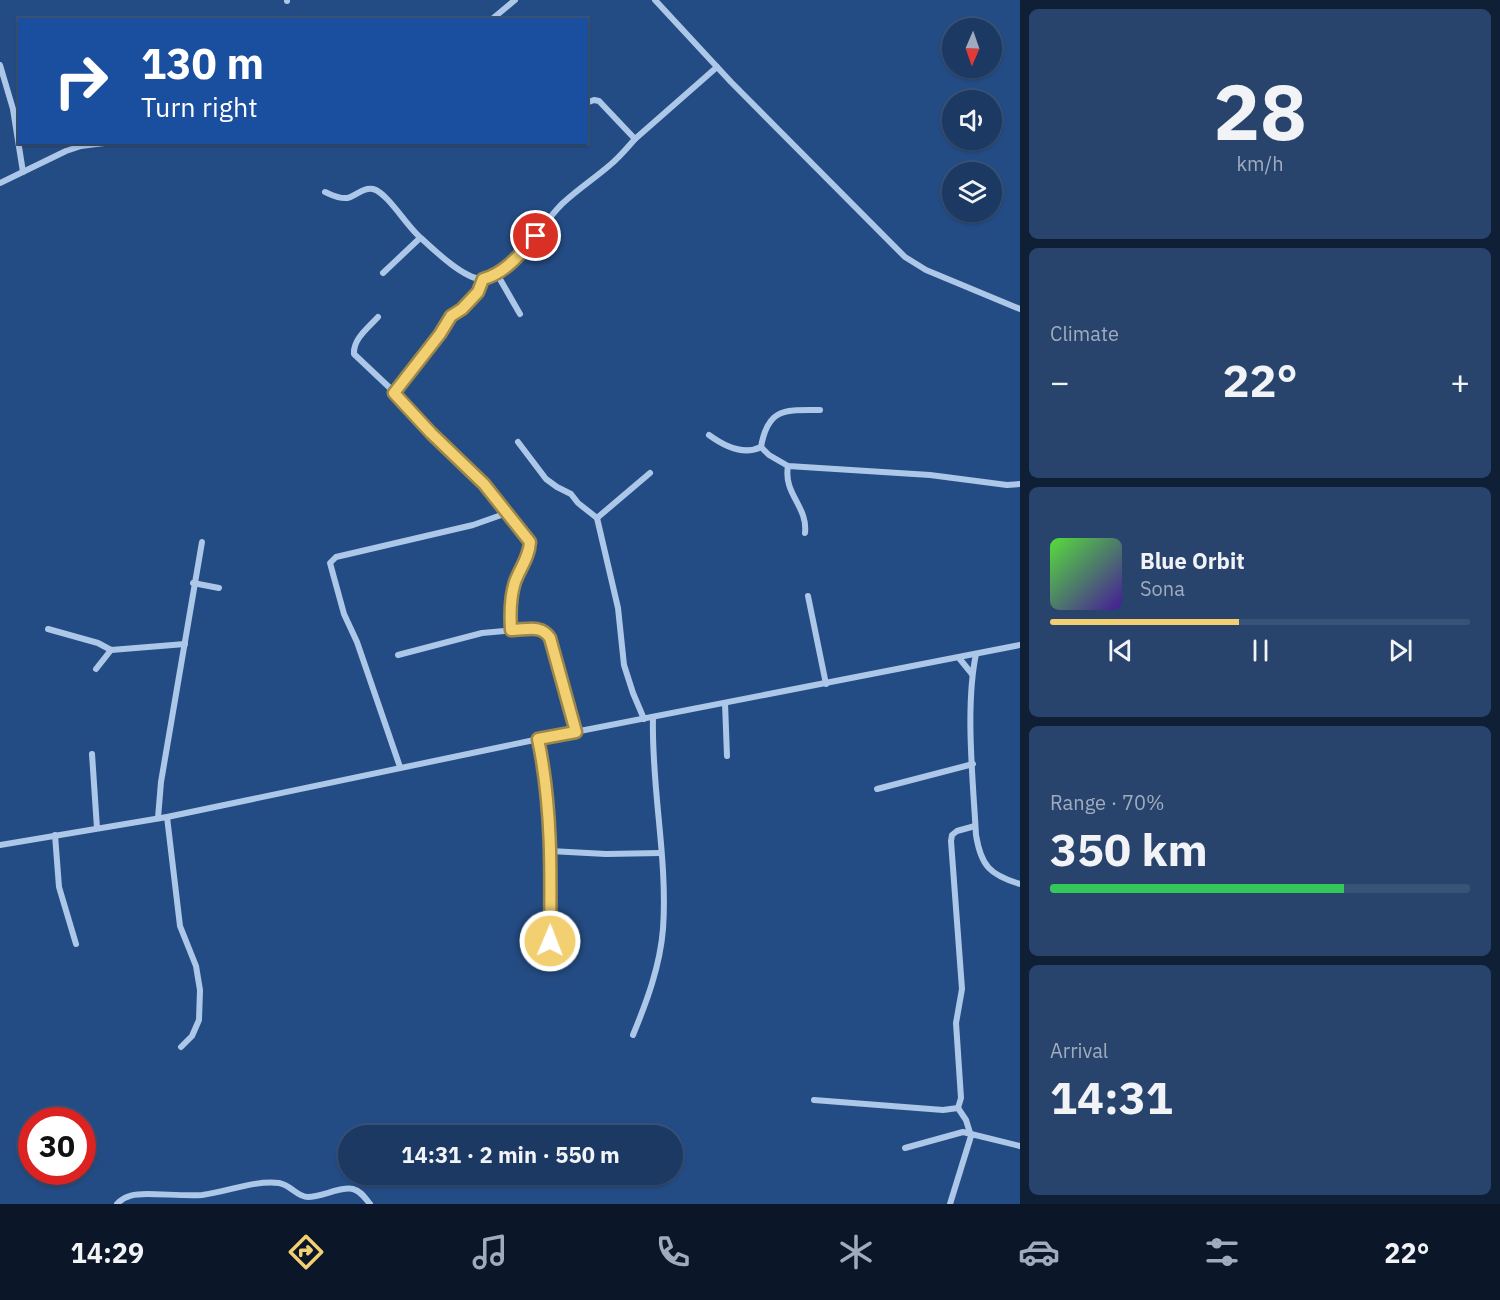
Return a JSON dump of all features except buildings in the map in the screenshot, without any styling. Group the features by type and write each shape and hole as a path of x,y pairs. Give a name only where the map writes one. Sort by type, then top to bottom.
{"street":[{"path":"493,18 515,0"},
{"path":"656,0 717,67 905,257 926,270 1020,309"},
{"path":"0,65 13,109 18,140"},
{"path":"325,192 339,198 347,198 372,189 385,198 420,238 452,264 483,279 497,274 520,254 560,205 609,166 635,139 717,67"},
{"path":"588,102 599,101 635,139"},
{"path":"19,144 23,172"},
{"path":"0,183 81,146 96,144"},
{"path":"382,273 420,238"},
{"path":"497,274 520,314"},
{"path":"394,393 440,334 451,316 462,309 478,292 483,279"},
{"path":"378,318 358,338 354,354 484,484 530,542 526,560 515,582 510,604 511,630"},
{"path":"761,447 769,421 779,413 790,410 820,410"},
{"path":"709,435 732,448 744,450 761,447"},
{"path":"518,442 546,479 571,494 578,503 597,518 618,608 624,664 644,719"},
{"path":"761,447 769,455 788,466 881,471 1007,485 1020,484"},
{"path":"788,466 788,483 804,515 805,533"},
{"path":"597,518 650,472"},
{"path":"400,767 357,642 344,614 330,563 336,556 462,528 507,513"},
{"path":"158,818 160,782 202,542"},
{"path":"193,583 219,588"},
{"path":"808,596 826,684"},
{"path":"398,655 482,633 540,628 546,631 550,638 576,732"},
{"path":"48,629 98,643 111,650 185,644"},
{"path":"0,845 166,817 538,739 1020,645"},
{"path":"96,669 111,650"},
{"path":"976,654 972,674 975,826 978,849 987,868 1002,878 1020,884"},
{"path":"959,658 972,674"},
{"path":"725,703 727,756"},
{"path":"633,1035 650,994 663,931 661,853 652,738 653,717"},
{"path":"538,739 546,773 550,851 550,941"},
{"path":"92,754 97,828"},
{"path":"877,789 973,765"},
{"path":"166,817 180,926 195,966 200,990 199,1020 192,1036 181,1047"},
{"path":"958,1108 961,1098 956,1023 962,990 951,841 952,835 957,831 975,826"},
{"path":"55,835 59,887 76,944"},
{"path":"550,851 606,854 661,853"},
{"path":"813,1100 943,1110 958,1108"},
{"path":"950,1204 970,1142 966,1120 958,1108"},
{"path":"905,1148 963,1131 1020,1146"},
{"path":"117,1204 127,1197 138,1194 202,1194 230,1188 277,1183 286,1185 303,1197 348,1188 355,1189 370,1204"}],"route":[{"path":"536,236 497,274 483,279 478,292 462,309 451,316 440,334 394,393 431,433 484,484 530,542 526,560 515,582 510,604 511,630 540,628 546,631 550,638 576,732 538,739 546,773 549,813 550,941"}]}
